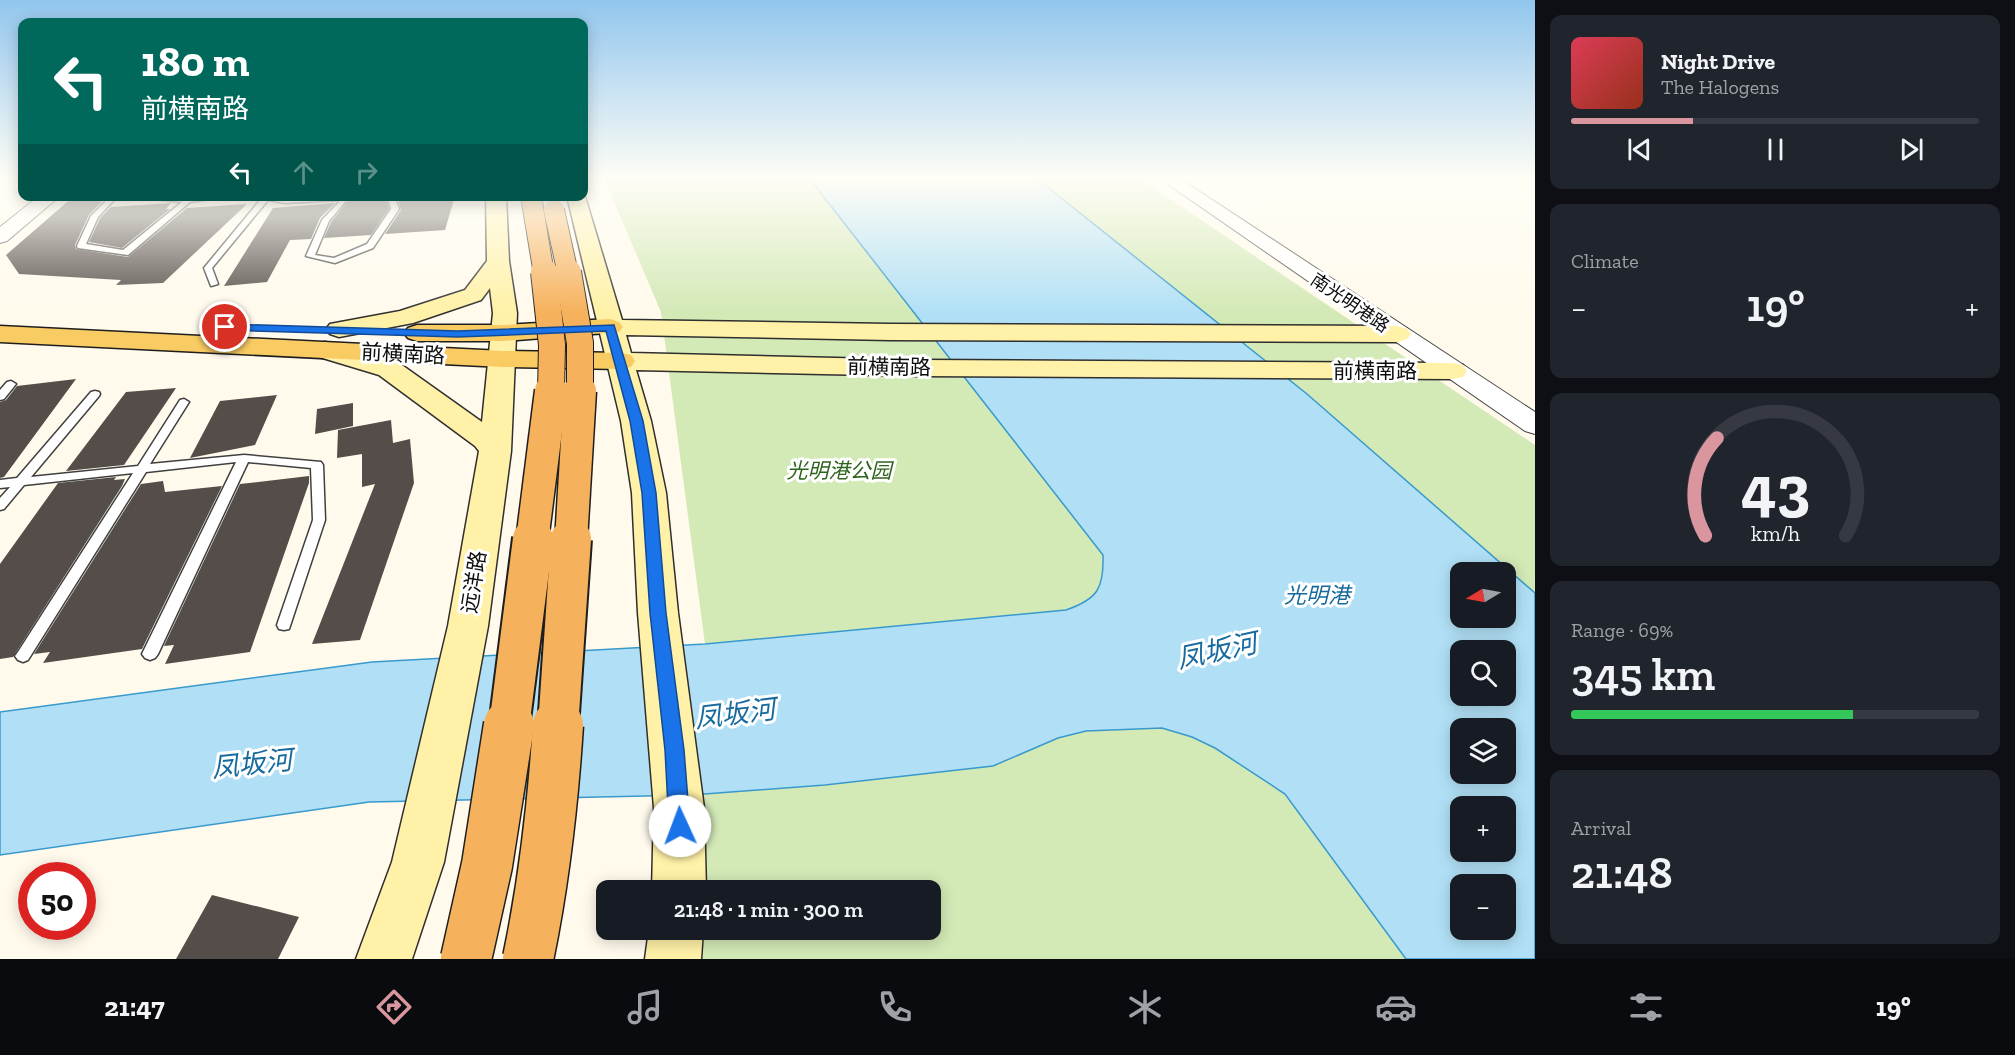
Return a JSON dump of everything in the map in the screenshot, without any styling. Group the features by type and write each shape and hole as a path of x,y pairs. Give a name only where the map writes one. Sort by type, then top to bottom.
{"highway":[{"path":"466,959 475,926 501,785 549,410 552,345 548,298 535,223"},
{"path":"528,959 536,921 554,782 580,409 580,343 573,295 557,223"}],"main road":[{"name":"远洋路","path":"384,959 418,862 468,626 495,451 506,313 498,261 497,223"},
{"path":"583,223 636,421 649,493 658,613 679,808 679,880"},
{"name":"前横南路","path":"0,321 332,340 473,295 498,261"},
{"name":"前横南路","path":"503,346 610,327 890,332 1398,334"},
{"name":"前横南路","path":"0,334 332,340 503,346 621,361 920,368 1453,371"},
{"name":"前横南路","path":"332,340 389,369 486,440 495,451"},
{"path":"674,959 675,940"}],"street":[{"path":"0,237 18,223"},
{"name":"南光明港路","path":"1233,223 1535,425"}],"lane":[{"path":"92,223 81,246 125,253 161,223"},
{"path":"214,284 208,268 245,223"},
{"path":"325,223 310,256 335,261 370,246 386,223"},
{"path":"0,397 11,384"},
{"path":"0,506 95,394"},
{"path":"23,656 184,402"},
{"path":"0,484 244,458 316,465 319,520 284,625"},
{"path":"150,654 244,458"}],"green space":[{"name":"光明港公园","path":"623,223 844,223 1103,555 1102,576 1097,591 1077,606 1066,610 705,644 661,312"},
{"path":"1092,223 1205,223 1535,445 1535,593 1516,576 1516,562 1499,562 1307,394"},
{"path":"1162,728 1192,737 1215,748 1285,794 1406,959 681,959 682,940 941,940 941,880 686,880 691,795 825,785 1016,756 1058,738 1086,731"}],"water":[{"path":"844,223 1092,223 1307,394 1499,562 1450,562 1450,628 1516,628 1516,576 1535,593 1535,959 1406,959 1285,794 1215,748 1192,737 1162,728 1086,731 1058,738 993,766 825,785 691,795 369,802 0,855 0,712 372,662 705,644 1066,610 1092,596 1097,591 1102,576 1103,555"}],"building":[{"path":"43,223 85,223 75,245 76,249 128,257 169,223 227,223 163,283 116,285 121,280 19,274 6,255"},
{"path":"98,223 153,223 122,248 89,242"},
{"path":"264,223 318,223 311,239 290,240 267,282 224,286"},
{"path":"331,223 379,223 371,235 324,238"},
{"path":"392,223 447,223 445,230 385,234"},
{"path":"76,379 4,477 0,478 0,402 6,400 17,386"},
{"path":"176,388 124,465 66,471 126,392"},
{"path":"277,395 255,445 190,458 220,401"},
{"path":"353,403 353,426 315,434 317,409"},
{"path":"391,420 393,443 410,439 414,483 360,640 312,644 375,484 362,487 362,454 337,458 338,430"},
{"path":"309,476 309,483 250,652 165,664 174,645 164,646 240,484"},
{"path":"116,477 114,480 125,479 122,486 13,657 0,659 0,564 58,483"},
{"path":"163,481 165,492 222,486 142,649 43,663 50,652 34,654 141,484"},
{"path":"212,895 299,917 278,959 176,959"}],"route":[{"path":"225,327 458,334 610,327 636,421 649,493 658,613 674,750 680,826"}],"water label":[{"name":"光明港","path":"1317,595"},
{"name":"凤坂河","path":"1217,651"},
{"name":"凤坂河","path":"735,714"},
{"name":"凤坂河","path":"252,764"}]}
